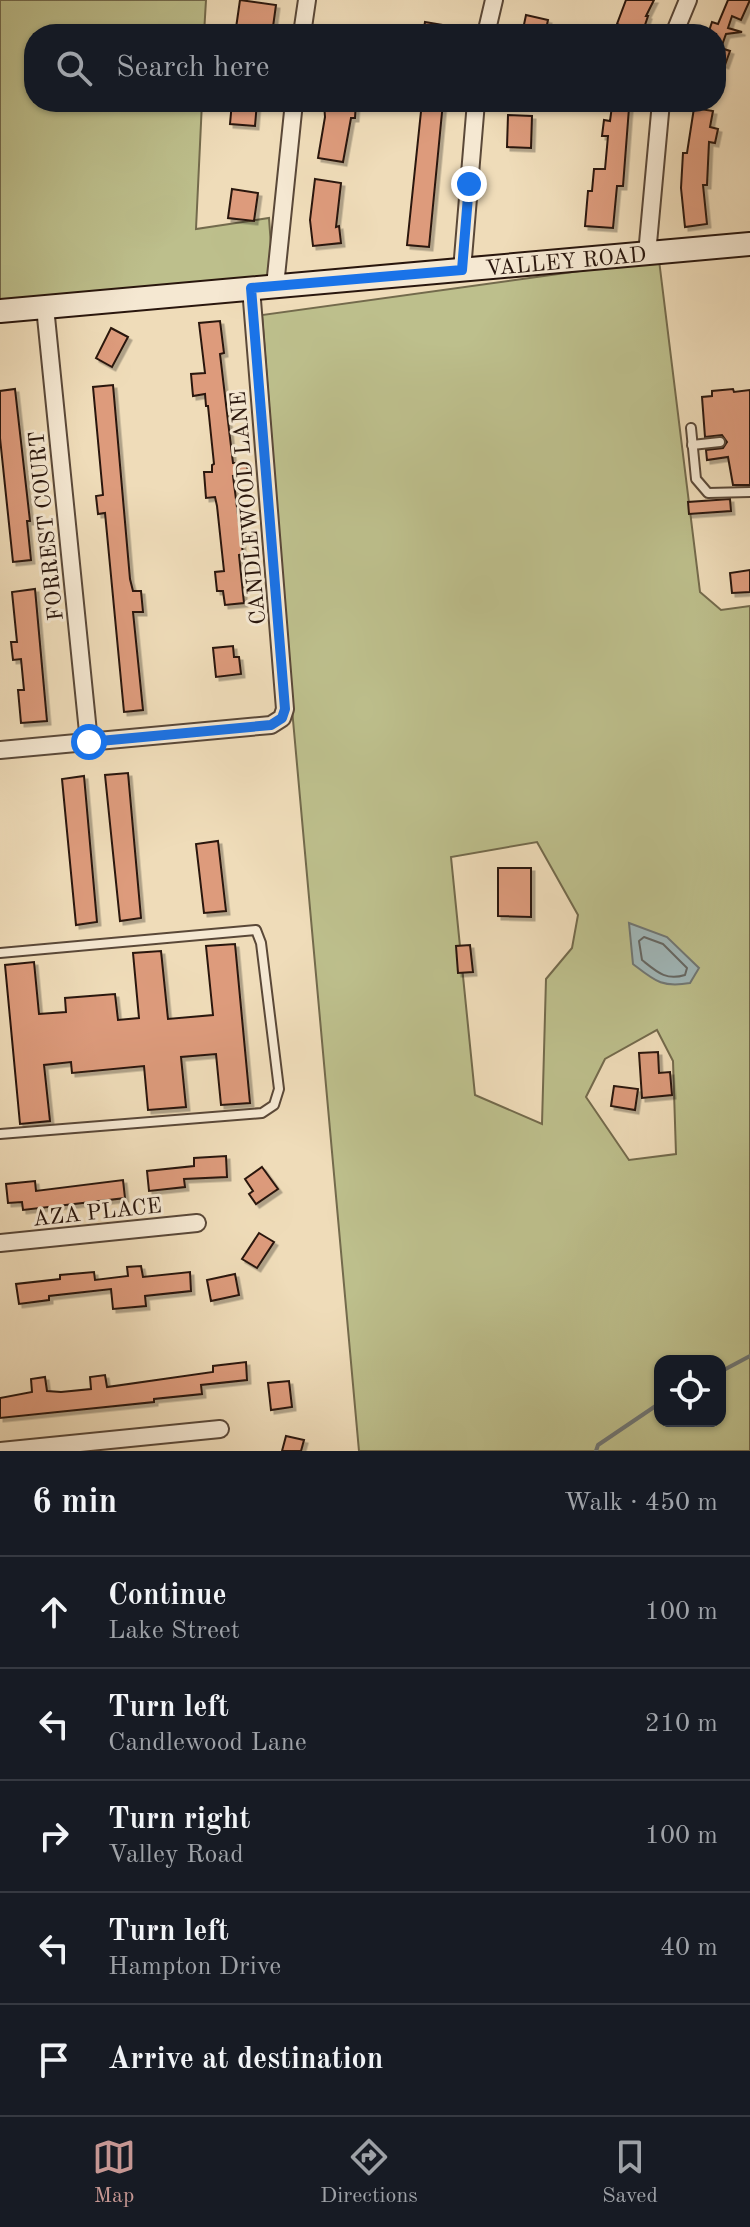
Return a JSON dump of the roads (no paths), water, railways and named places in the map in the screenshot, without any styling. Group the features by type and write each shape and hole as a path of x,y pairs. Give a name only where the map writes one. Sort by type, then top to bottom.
{"street":[{"path":"303,24 307,0"},
{"path":"488,24 494,0"},
{"path":"678,24 688,0"},
{"path":"275,286 293,112"},
{"path":"462,270 475,112"},
{"path":"647,254 660,112"},
{"name":"VALLEY ROAD","path":"0,311 750,244"},
{"name":"CANDLEWOOD LANE","path":"89,742 279,722 285,709 251,288"},
{"name":"FORREST COURT","path":"45,307 89,742"},
{"path":"0,750 89,742"},
{"name":"AZA PLACE","path":"0,1243 197,1223"},
{"path":"0,1451 220,1429"}],"lane":[{"path":"691,428 696,479 708,493 750,492"},
{"path":"692,445 720,442"},
{"path":"0,953 256,930 261,943 279,1089 274,1105 262,1113 0,1134"}],"water":[{"path":"629,923 667,937 699,968 690,983 672,985 659,982 633,964"}],"waterway":[{"path":"726,1369 750,1356"},
{"path":"596,1451 598,1445 654,1407"}]}
